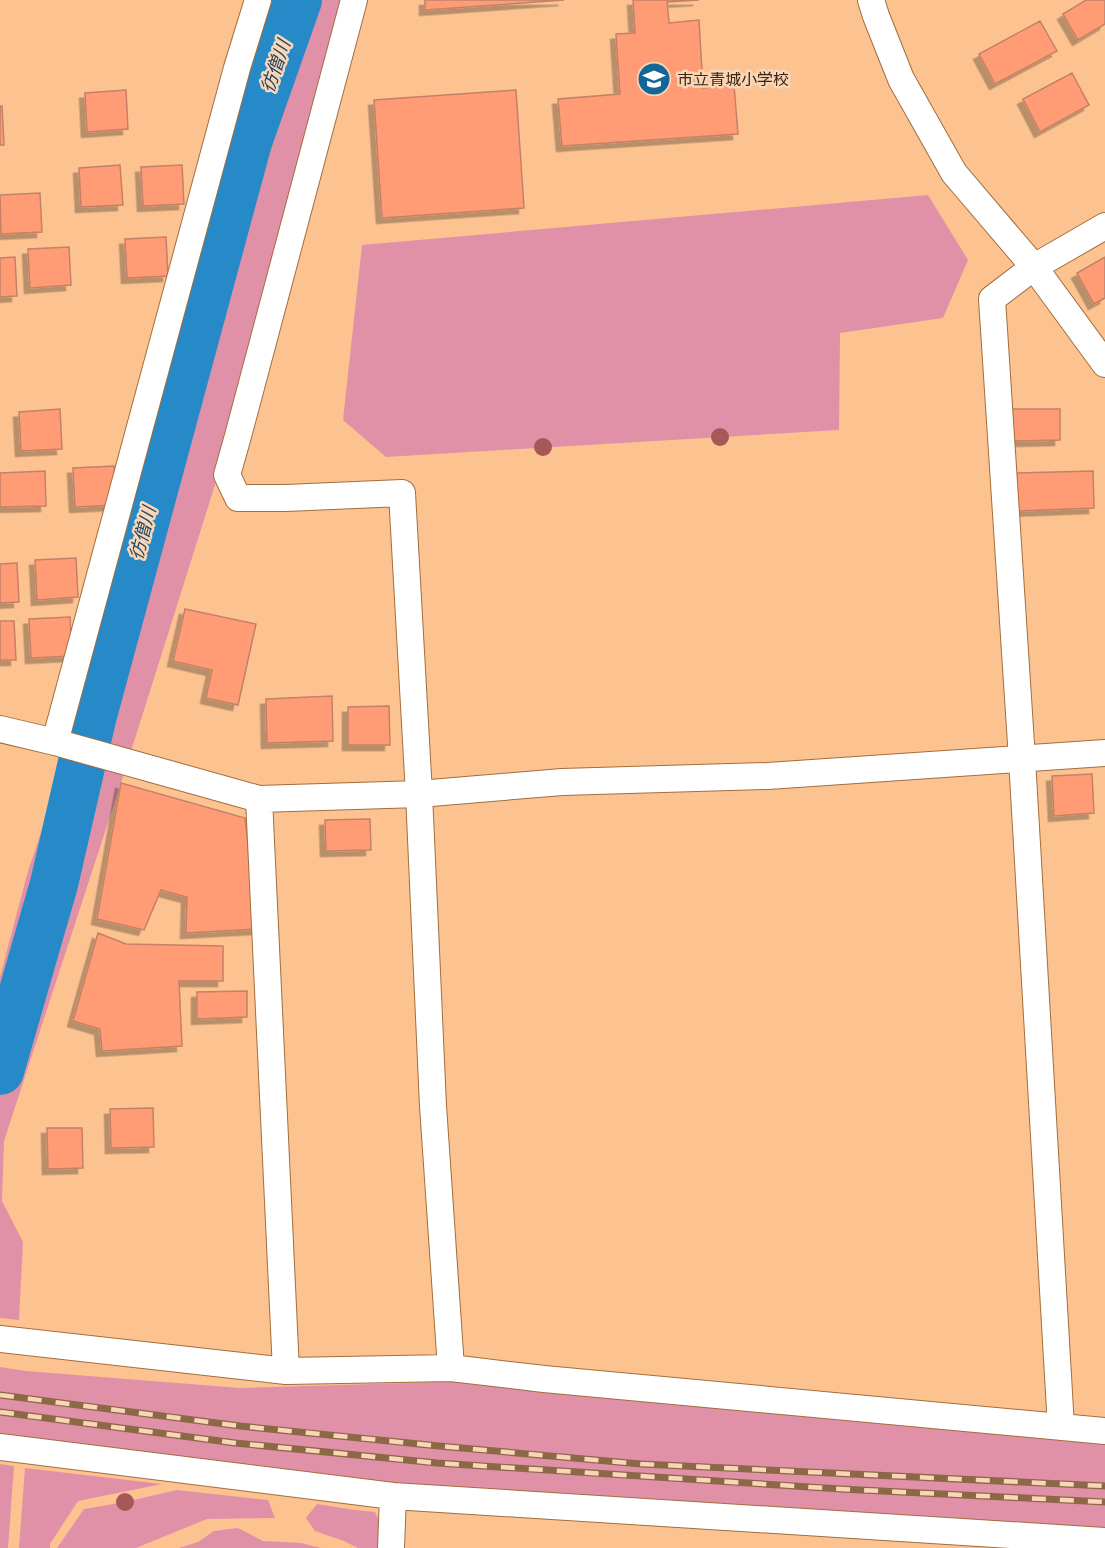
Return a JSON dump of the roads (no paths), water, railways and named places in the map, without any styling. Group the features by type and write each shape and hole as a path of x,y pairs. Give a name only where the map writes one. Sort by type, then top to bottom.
{"street":[{"path":"55,742 234,79 258,0"},
{"path":"354,0 226,476 238,498 402,493 433,1106 452,1368"},
{"path":"872,0 901,79 954,173 1034,267 1105,364"},
{"path":"1061,1427 1022,759 992,299 1034,267 1105,226"},
{"path":"0,729 55,742 259,799 419,794 562,782 768,776 1105,753"},
{"path":"259,799 286,1371"},
{"path":"9,1340 286,1371 452,1368 544,1379 1105,1431"},
{"path":"5,1448 393,1496 993,1541 1105,1541"},
{"path":"391,1548 393,1496"}],"waterway":[{"name":"彷僧川","path":"0,1071 54,884 92,719 248,142 298,0"}],"railway":[{"path":"0,1395 240,1426 641,1464 1105,1486"},
{"path":"0,1412 235,1443 437,1463 841,1489 1105,1502"}],"place":[{"name":"市立青城小学校","path":"654,79"}]}
